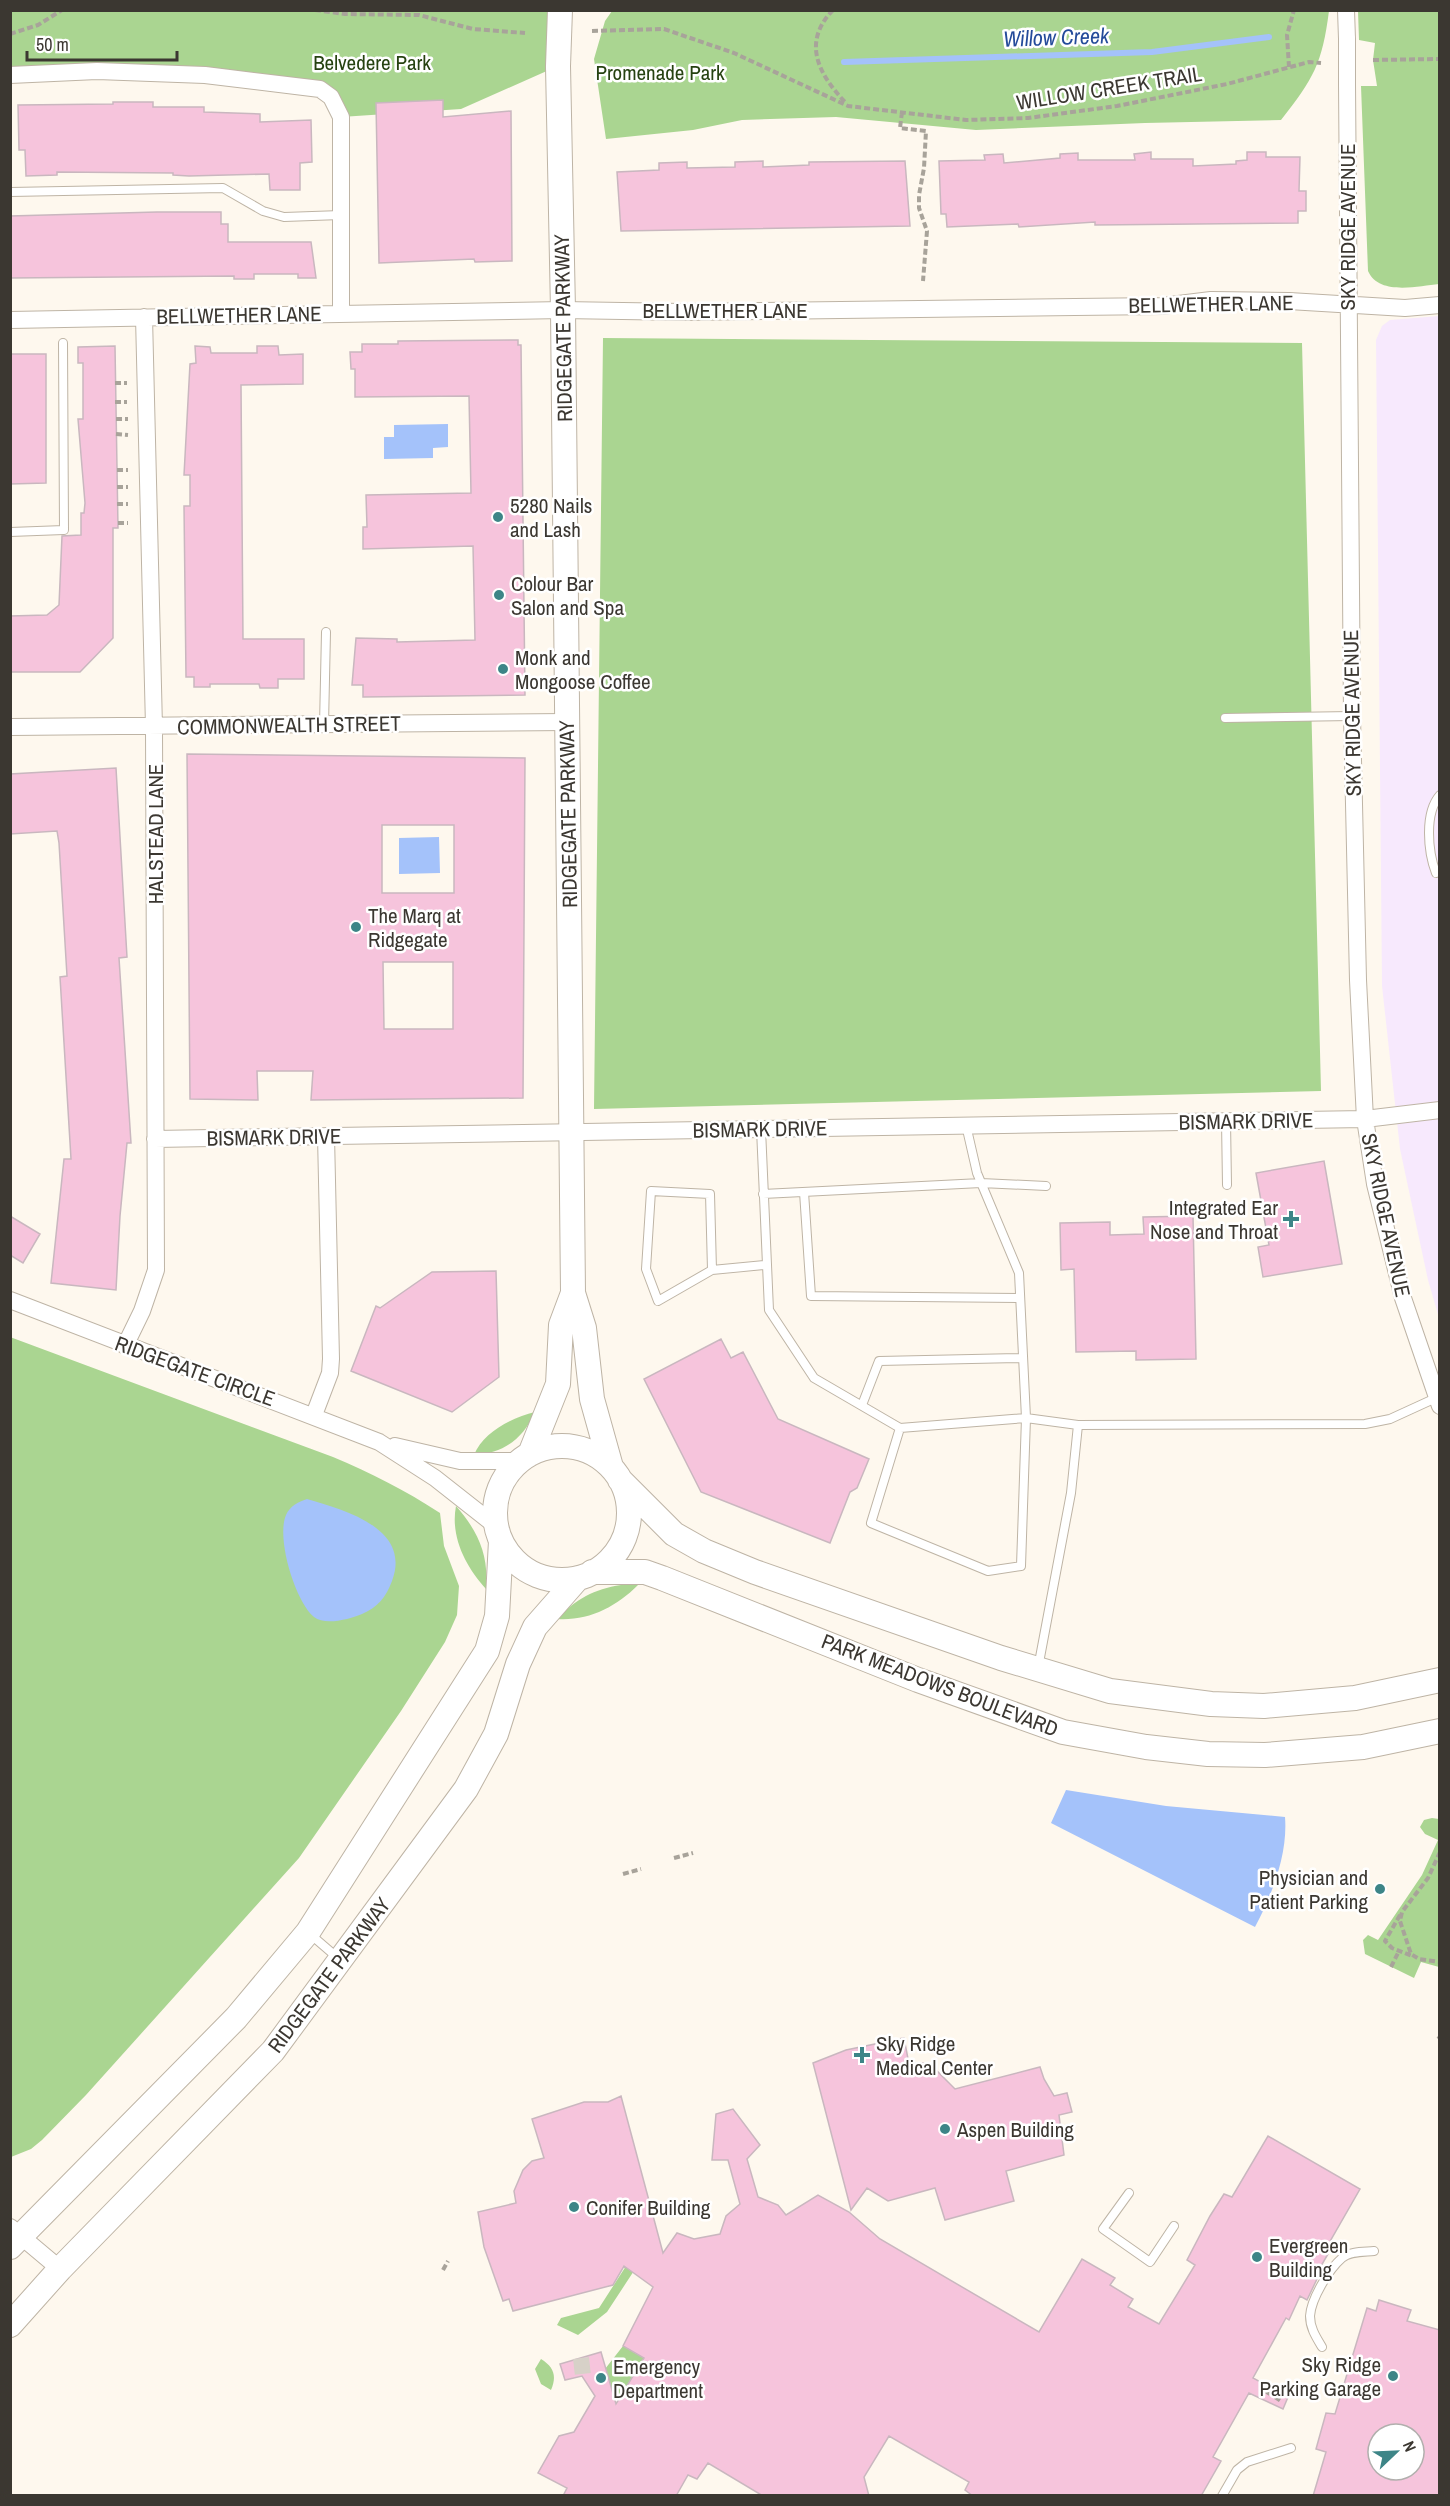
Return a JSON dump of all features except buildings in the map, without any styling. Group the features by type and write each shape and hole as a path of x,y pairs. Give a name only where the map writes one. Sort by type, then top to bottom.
{"main road":[{"name":"RIDGEGATE PARKWAY","path":"10,2325 60,2269 273,2050 466,1789 496,1734 518,1664 535,1627 585,1575 616,1552 628,1524 628,1509 592,1399 584,1328 573,1293 564,310 558,66 560,10"},
{"name":"RIDGEGATE PARKWAY","path":"14,2237 236,2018 308,1932 487,1652 497,1616 499,1534 497,1495 503,1481 525,1457 558,1384 561,1325 573,1293"},
{"path":"525,1457 553,1446 569,1446 598,1456 615,1473"},
{"name":"PARK MEADOWS BOULEVARD","path":"615,1473 674,1534 704,1551 755,1572 1038,1668 1110,1690 1211,1704 1264,1706 1355,1698 1440,1680"},
{"path":"499,1534 520,1565 533,1573 548,1578 585,1575"},
{"name":"PARK MEADOWS BOULEVARD","path":"585,1575 645,1572 929,1684 1070,1733 1146,1747 1208,1754 1264,1755 1363,1747 1440,1731"}],"street":[{"name":"SKY RIDGE AVENUE","path":"1346,10 1346,304 1352,716 1358,980 1365,1119 1375,1185 1403,1298 1438,1400"},
{"path":"10,75 97,71 193,75 320,89 331,97 341,117 341,314"},
{"name":"BELLWETHER LANE","path":"10,320 564,310 682,312 1162,306 1211,300 1405,308 1440,305"},
{"name":"HALSTEAD LANE","path":"125,1346 142,1311 156,1270 154,727 144,317"},
{"name":"COMMONWEALTH STREET","path":"10,727 567,722"},
{"name":"BISMARK DRIVE","path":"156,1139 1365,1119 1440,1110"},
{"path":"314,1415 330,1373 331,1359 326,1136"},
{"name":"RIDGEGATE CIRCLE","path":"10,1300 125,1346 314,1415 379,1442 460,1461 525,1457"},
{"name":"RIDGEGATE CIRCLE","path":"379,1442 435,1478 499,1534"},
{"path":"14,2237 60,2269"}],"lane":[{"path":"10,192 223,188 263,211 284,217 341,215"},
{"path":"10,532 64,530 63,343"},
{"path":"324,725 326,632"},
{"path":"1225,718 1352,716"},
{"path":"1436,873 1431,861 1430,823 1435,800 1440,795"},
{"path":"1226,1121 1227,1185"},
{"path":"900,1428 871,1523 988,1571 1021,1566 1026,1419 1019,1273 981,1183 966,1125"},
{"path":"761,1129 765,1265 769,1310 814,1378 900,1428 1026,1419 1078,1425 1365,1424 1390,1419 1438,1400"},
{"path":"763,1194 981,1183 1046,1186"},
{"path":"712,1270 710,1194 651,1191 646,1269 658,1301 712,1270 765,1265"},
{"path":"804,1192 811,1296 1020,1298"},
{"path":"862,1405 879,1360 1023,1358"},
{"path":"1038,1668 1071,1494 1078,1425"},
{"path":"308,1932 341,1961"},
{"path":"1129,2193 1103,2229 1150,2262 1174,2226"},
{"path":"1322,2347 1311,2327 1310,2315 1313,2303 1342,2257 1352,2253 1374,2251"},
{"path":"1222,2496 1237,2470 1247,2462 1291,2448"}],"path":[{"path":"10,34 38,25 63,10"},
{"path":"315,10 423,16 473,29 525,33"},
{"path":"420,10 423,16"},
{"path":"832,10 817,33 819,68 848,106"},
{"path":"1289,67 1287,35 1294,10"},
{"name":"WILLOW CREEK TRAIL","path":"592,32 664,29 734,53 848,106 966,120 1028,118 1117,106 1227,84 1309,62 1321,63"},
{"path":"1373,60 1440,59"},
{"path":"902,112 900,128 926,131 924,168 919,195 919,208 927,231 923,281"},
{"path":"115,383 127,383"},
{"path":"115,402 128,402"},
{"path":"116,419 128,419"},
{"path":"116,434 128,435"},
{"path":"117,471 128,470"},
{"path":"117,487 128,487"},
{"path":"117,504 128,504"},
{"path":"118,523 128,523"},
{"path":"1440,1852 1434,1868 1402,1912 1385,1941 1387,1945 1419,1959 1440,1962"},
{"path":"674,1858 693,1853"},
{"path":"1434,1868 1440,1864"},
{"path":"623,1874 641,1869"},
{"path":"1402,1912 1400,1921 1405,1940 1411,1954 1419,1959"},
{"path":"1391,1967 1399,1951"},
{"path":"443,2270 448,2262"},
{"path":"1265,2391 1281,2401"}],"shaded area":[{"path":"1439,316 1439,1318 1428,1280 1400,1149 1382,986 1376,340 1382,326 1390,320"}],"green space":[{"name":"Belvedere Park","path":"10,11 560,11 558,66 461,109 341,117 331,97 205,75 11,75"},
{"name":"Promenade Park","path":"612,11 1329,11 1315,70 1281,120 976,130 836,117 742,120 693,130 606,139 594,59 605,21"},
{"path":"1358,11 1439,11 1439,284 1390,287 1373,279 1368,271 1361,86 1377,86 1373,60 1375,43 1359,40"},
{"path":"603,338 1302,343 1321,1091 594,1109"},
{"path":"10,1337 333,1457 401,1489 440,1513 444,1546 459,1586 457,1615 445,1642 401,1711 299,1858 86,2095 42,2140 31,2149 11,2157"},
{"path":"535,1412 525,1430 511,1443 485,1454 474,1455 484,1439 491,1433 517,1418"},
{"path":"456,1506 476,1534 484,1554 486,1589 472,1571 461,1551 455,1529"},
{"path":"621,1585 638,1585 621,1600 601,1611 580,1618 557,1619 586,1596 602,1589"},
{"path":"1439,1819 1439,1967 1421,1962 1414,1978 1365,1954 1363,1940 1368,1935 1378,1940 1422,1875 1438,1840 1425,1834 1420,1827 1424,1820"},
{"path":"637,2249 645,2254 607,2312 578,2335 557,2325 561,2318 599,2308"},
{"path":"623,2346 644,2358 619,2398 604,2389 605,2369"},
{"path":"541,2359 549,2365 553,2372 554,2380 551,2390 541,2384 535,2369"}],"water":[{"path":"448,424 448,447 433,448 433,458 384,459 384,437 394,437 394,425"},
{"path":"439,837 440,873 399,874 399,838"},
{"path":"307,1499 339,1509 371,1524 384,1535 392,1547 396,1563 392,1581 381,1601 368,1611 344,1620 324,1621 314,1617 300,1598 289,1569 283,1538 286,1515 297,1503"},
{"path":"1066,1790 1166,1806 1285,1817 1284,1845 1278,1874 1255,1927 1051,1823"}],"waterway":[{"name":"Willow Creek","path":"844,62 1152,52 1269,37"}],"tunnel":[{"path":"581,2358 583,2376"}],"place":[{"name":"5280 Nails and Lash","path":"498,517"},
{"name":"Colour Bar Salon and Spa","path":"499,595"},
{"name":"Monk and Mongoose Coffee","path":"503,669"},
{"name":"The Marq at Ridgegate","path":"356,927"},
{"name":"Integrated Ear Nose and Throat","path":"1291,1219"},
{"name":"Physician and Patient Parking","path":"1380,1889"},
{"name":"Sky Ridge Medical Center","path":"862,2055"},
{"name":"Aspen Building","path":"945,2129"},
{"name":"Conifer Building","path":"574,2207"},
{"name":"Evergreen Building","path":"1257,2257"},
{"name":"Sky Ridge Parking Garage","path":"1393,2376"},
{"name":"Emergency Department","path":"601,2378"}]}
